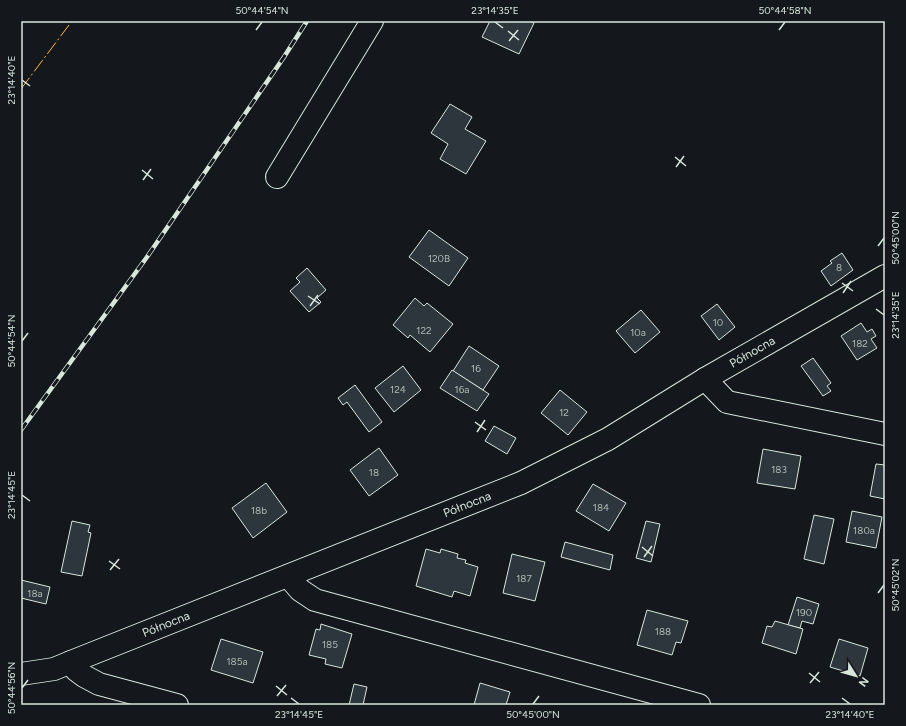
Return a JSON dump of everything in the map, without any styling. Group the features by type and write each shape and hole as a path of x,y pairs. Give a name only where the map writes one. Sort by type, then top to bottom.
{"street":[{"path":"277,177 372,21"},
{"name":"Północna","path":"21,674 54,669 521,483 608,439 705,379 885,276"},
{"path":"705,379 727,402 885,434"},
{"path":"288,576 300,590 315,600 700,705"},
{"path":"71,662 76,670 99,684 176,705"}],"building":[{"path":"490,21 530,21 534,23 519,54 482,37"},
{"path":"450,104 472,117 465,129 486,141 466,174 440,159 448,144 431,133"},
{"path":"429,230 468,258 449,286 409,257"},
{"path":"842,253 853,270 831,286 821,271 832,263 830,261"},
{"path":"307,268 326,290 317,298 321,302 309,312 290,291 300,282 296,278"},
{"path":"415,298 424,306 427,303 453,324 430,352 410,335 408,338 393,325"},
{"path":"717,304 735,327 719,340 701,316"},
{"path":"641,310 660,332 635,353 616,331"},
{"path":"861,323 867,332 872,329 876,336 871,339 877,348 857,360 841,336"},
{"path":"469,346 499,366 483,390 453,371"},
{"path":"813,358 831,383 827,386 831,391 823,396 801,366"},
{"path":"403,366 421,390 394,412 375,388"},
{"path":"452,370 489,394 477,411 440,388"},
{"path":"355,385 382,422 369,432 347,402 343,405 338,398"},
{"path":"560,390 587,412 568,435 541,413"},
{"path":"494,426 516,438 507,454 485,441"},
{"path":"379,448 398,475 369,496 350,470"},
{"path":"763,449 801,456 795,489 757,483"},
{"path":"876,464 885,465 885,499 870,496"},
{"path":"266,483 287,512 253,538 232,508"},
{"path":"593,484 626,503 609,531 576,511"},
{"path":"852,511 882,517 876,548 846,542"},
{"path":"814,515 834,519 824,564 804,559"},
{"path":"72,521 90,525 88,532 91,533 82,576 61,572"},
{"path":"646,521 660,524 651,562 636,558"},
{"path":"565,542 613,555 610,570 561,557"},
{"path":"426,549 440,553 441,549 458,554 457,558 466,560 465,563 478,567 470,596 454,591 452,597 416,586"},
{"path":"512,554 545,562 535,601 503,593"},
{"path":"21,580 50,587 46,604 21,598"},
{"path":"797,597 819,604 813,624 802,621 800,628 788,625"},
{"path":"647,610 688,621 681,643 676,642 672,655 637,645"},
{"path":"775,621 803,629 796,654 762,643 767,626 772,627"},
{"path":"321,624 352,634 342,668 325,664 326,659 309,655 316,629 320,630"},
{"path":"221,639 263,652 253,683 211,670"},
{"path":"839,639 868,648 860,676 830,667"},
{"path":"480,683 510,692 506,705 474,705"},
{"path":"354,684 367,687 363,705 349,705"}],"railway":[{"path":"21,430 147,257 307,21"}],"power":[{"path":"21,89 72,21"}]}
